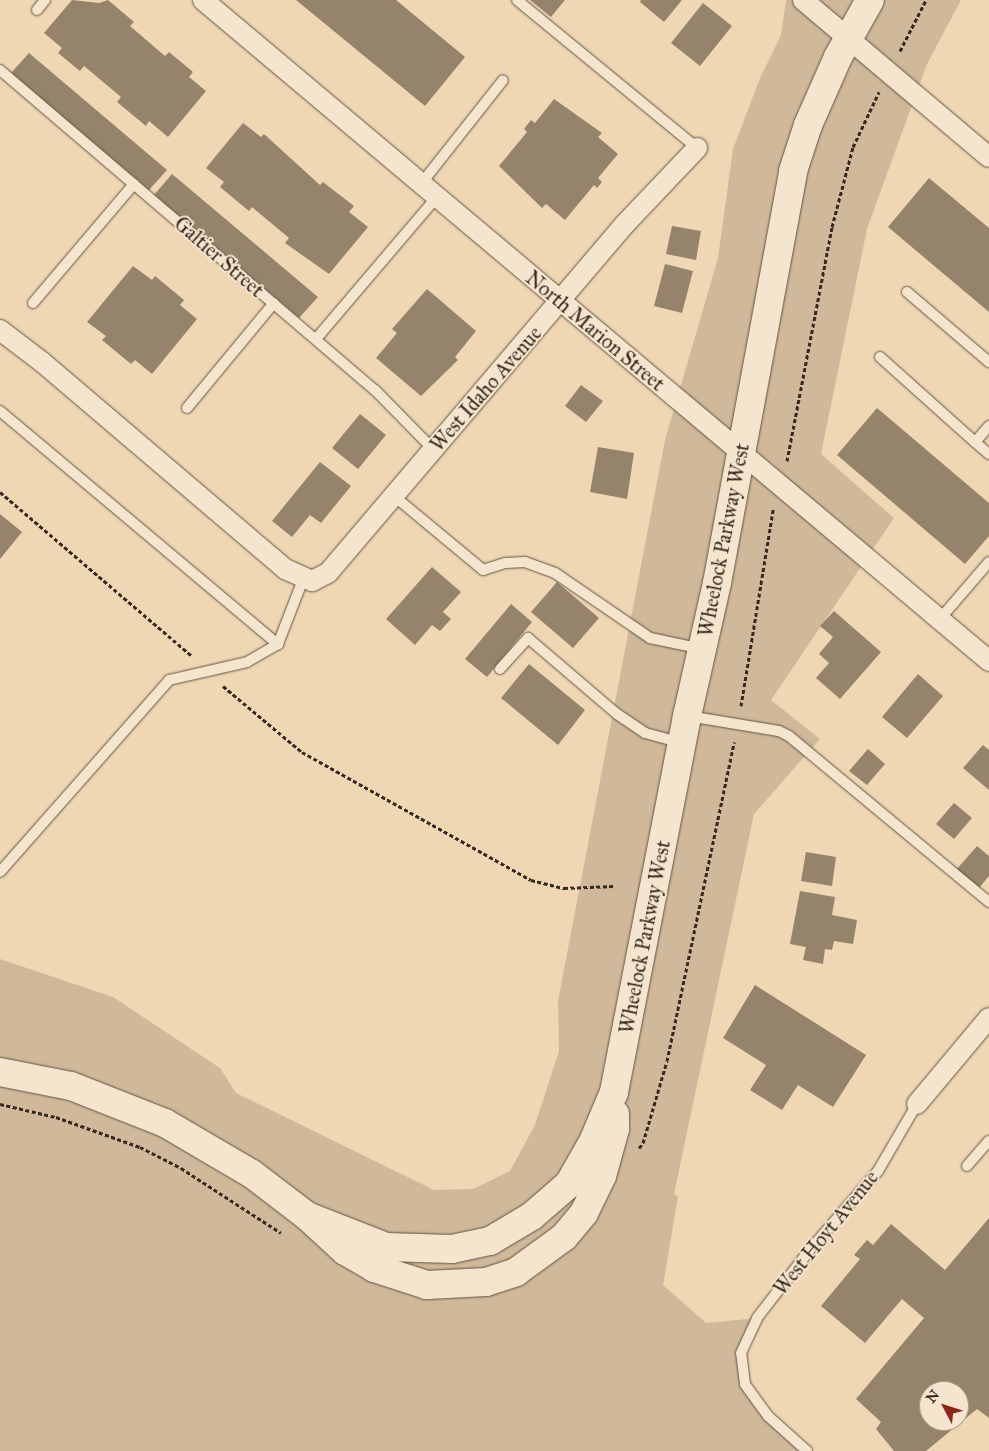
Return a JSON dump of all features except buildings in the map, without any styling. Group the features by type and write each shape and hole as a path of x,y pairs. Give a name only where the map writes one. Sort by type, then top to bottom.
{"street":[{"name":"North Marion Street","path":"203,0 779,487 989,661"},
{"path":"803,0 989,157"},
{"name":"Wheelock Parkway West","path":"307,1216 386,1247 452,1249 490,1241 532,1216 569,1184 593,1142 614,1092 687,716 703,649 793,171 808,125 848,38 870,0"},
{"name":"West Idaho Avenue","path":"308,579 328,573 561,302 625,224 697,148"},
{"path":"0,330 42,362 284,569 308,579"},
{"name":"West Hoyt Avenue","path":"917,1104 989,1018"},
{"name":"Wheelock Parkway West","path":"0,1072 71,1086 165,1123 252,1174 307,1216 352,1256 374,1268 427,1285 486,1282 516,1272 564,1237 584,1213 608,1160 615,1129 614,1092"}],"lane":[{"path":"37,10 45,0"},
{"path":"517,0 697,148"},
{"name":"Galtier Street","path":"0,70 375,390 434,450"},
{"path":"421,184 503,80"},
{"path":"33,303 134,184"},
{"path":"316,339 437,197"},
{"path":"907,292 989,362"},
{"path":"187,408 274,304"},
{"path":"880,357 989,454"},
{"path":"0,411 278,644"},
{"path":"975,442 989,426"},
{"path":"394,496 483,570 505,563 524,562 556,573 650,638 703,649"},
{"path":"940,619 989,562"},
{"path":"0,872 169,680 247,662 278,644 308,579"},
{"path":"500,670 528,638 616,714 645,733 683,743"},
{"path":"687,716 779,731 788,736 989,902"},
{"name":"West Hoyt Avenue","path":"807,1451 768,1416 745,1384 741,1353 757,1318 808,1252 878,1171 917,1104"},
{"path":"967,1166 989,1141"}],"path":[{"path":"644,1143 667,1061 738,723 770,522 790,451 832,227 853,147 889,71 926,0"},
{"path":"0,492 211,671 225,688 302,752 531,880 564,888 614,886"}],"shaded area":[{"path":"786,0 961,0 927,64 867,229 821,454 894,518 771,700 820,739 754,814 674,1194 678,1197 663,1285 706,1323 757,1318 741,1353 745,1384 807,1451 0,1451 0,959 113,997 220,1068 236,1093 434,1190 473,1189 510,1171 535,1125 559,1051 558,1001 665,440 718,258 733,149 760,78 781,35"}]}
